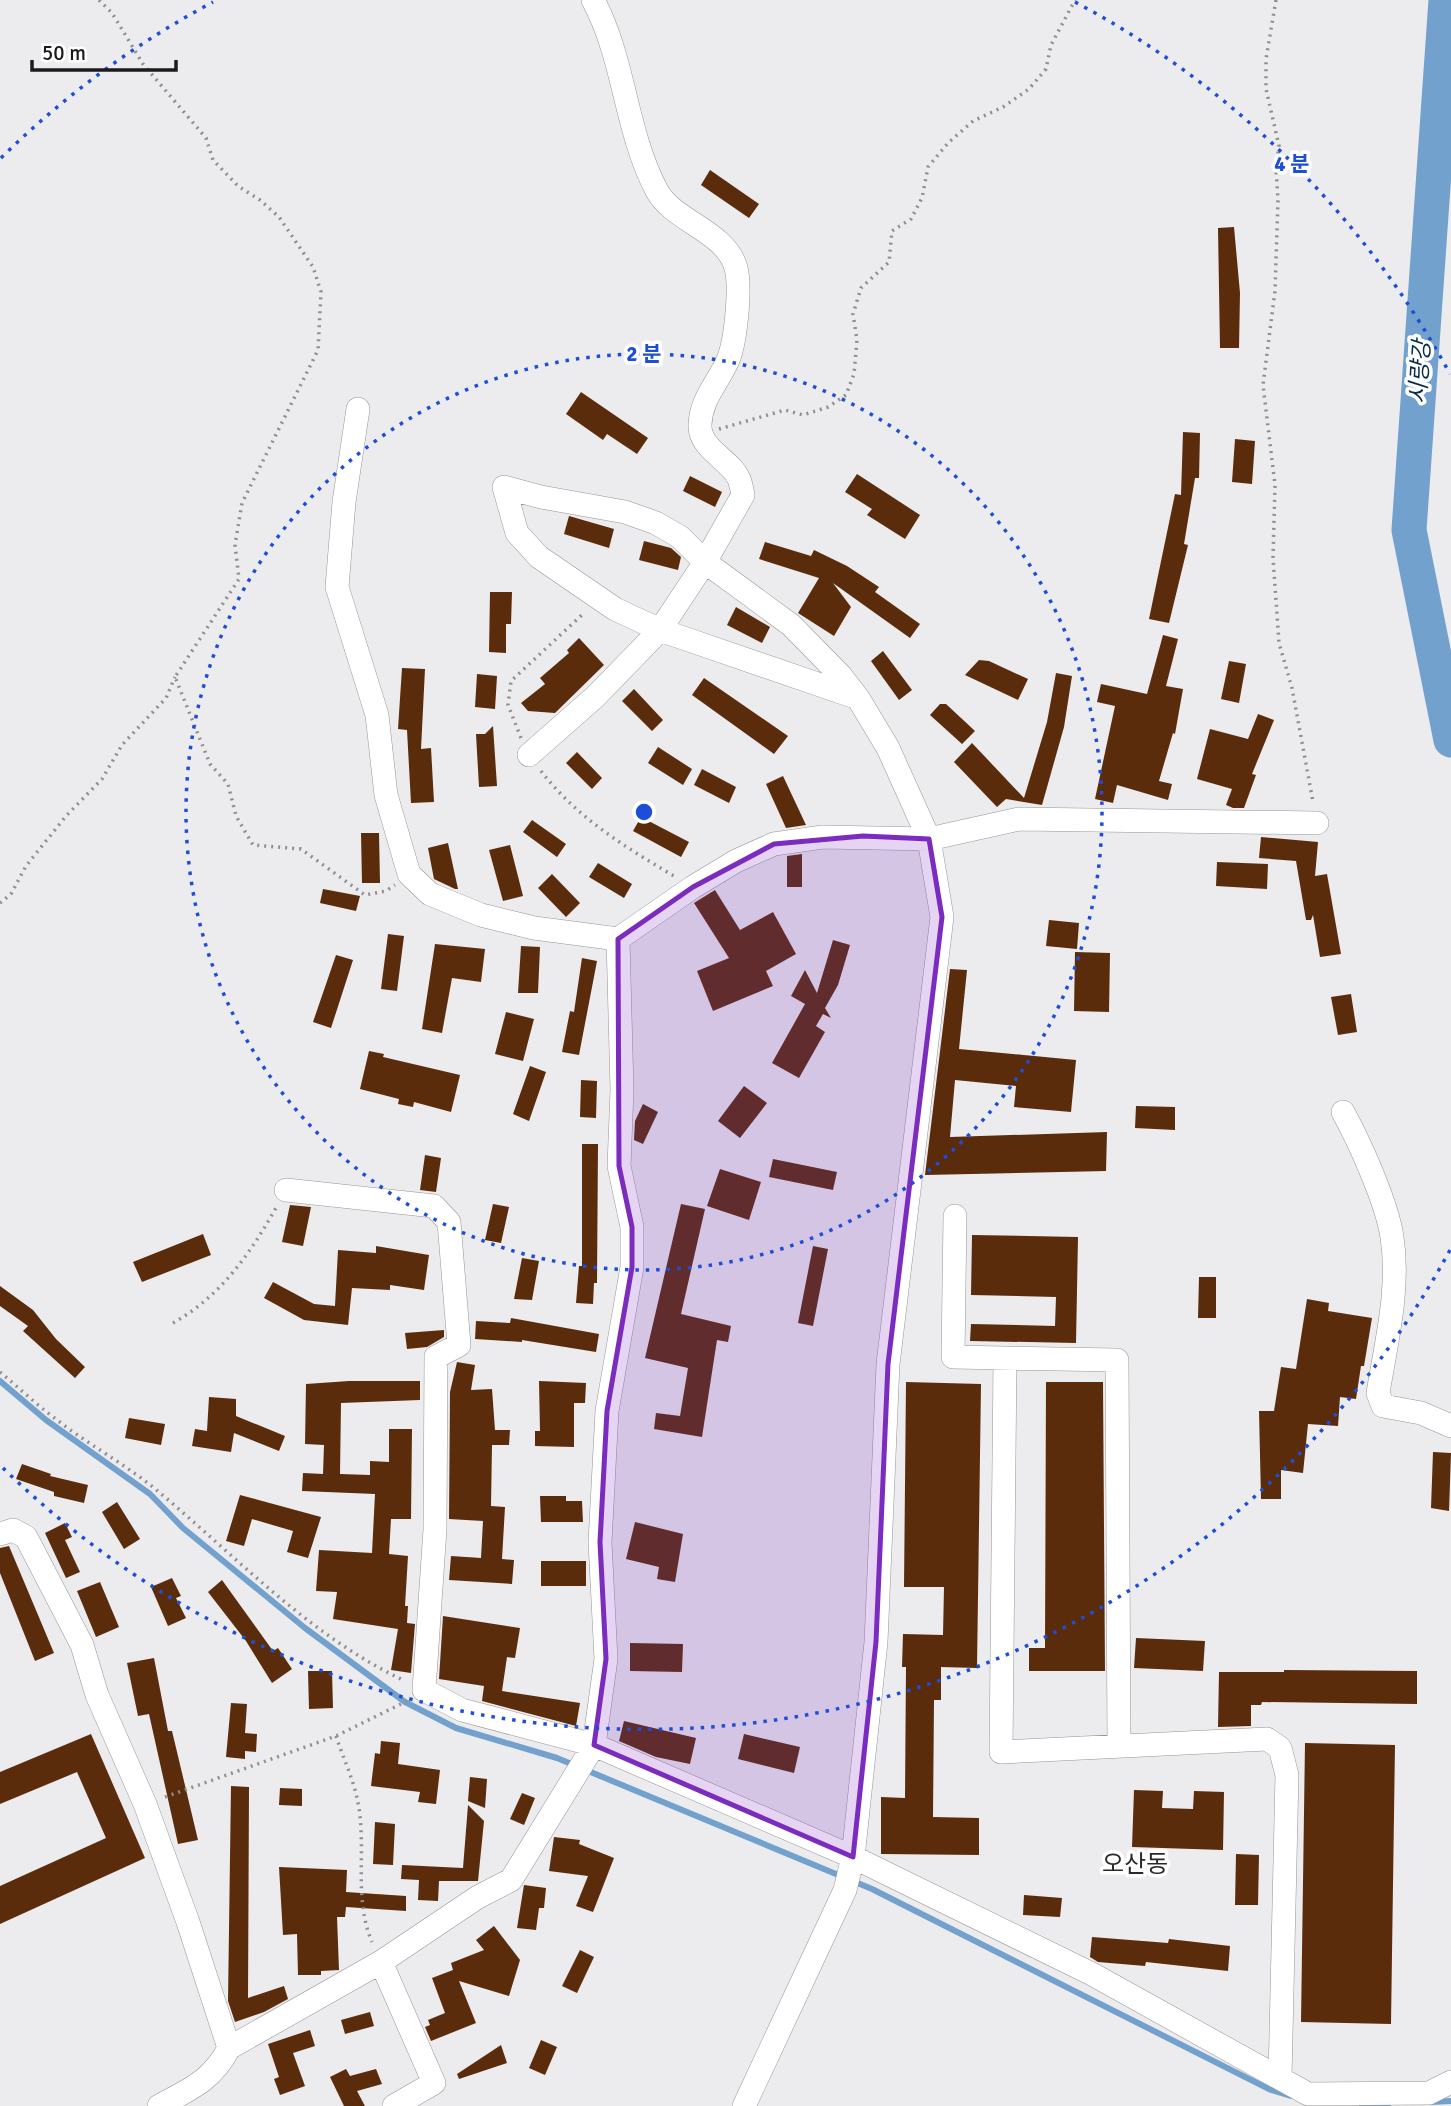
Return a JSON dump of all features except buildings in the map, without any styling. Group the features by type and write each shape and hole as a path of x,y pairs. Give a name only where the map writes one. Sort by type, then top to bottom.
{"street":[{"path":"529,755 596,696 660,630 705,562 743,495 739,477 713,453 700,428 705,397 727,362 735,337 736,268 724,248 659,194 639,149 605,21 593,0"},
{"path":"358,409 344,502 337,587 377,715 386,795 409,874 430,894 481,915 534,928 618,939 693,887 736,861 775,844 849,836 929,839 1019,819 1317,823"},
{"path":"744,2106 849,1872 876,1642 888,1364 942,917 929,839 888,748 858,698 791,625 705,562 680,537 656,523 625,512 541,498 504,487 517,533 539,557 599,599 660,630 858,698"},
{"path":"159,2106 195,2086 218,2068 229,2048 381,1962 478,1897 511,1880 594,1745 606,1659 600,1542 607,1411 632,1267 632,1227 619,1166 622,1090 618,939"},
{"path":"1343,1112 1361,1145 1392,1236 1394,1296 1378,1393 1383,1406 1421,1413 1451,1426"},
{"path":"286,1189 433,1206 449,1222 459,1345 436,1357 435,1529 424,1690 462,1710 594,1745 849,1872 1092,1974 1308,2094 1440,2091 1451,2082"},
{"path":"955,1216 953,1357 1117,1360 1119,1746"},
{"path":"1005,1359 1001,1752 1267,1739 1280,1748 1287,1775 1280,2078"},
{"path":"0,1534 13,1530 26,1537 45,1569 82,1645 97,1695 145,1804 188,1922 229,2048"},
{"path":"381,1962 434,2083 394,2106"}],"path":[{"path":"0,903 11,894 26,866 66,816 102,779 122,745 166,698 175,677 239,579 235,545 242,503 318,350 322,324 321,292 313,267 279,217 260,200 238,186 212,160 206,138 144,64 112,13 99,0"},
{"path":"700,428 725,429 785,410 803,415 828,407 846,395 853,374 857,340 853,314 861,288 889,262 892,231 911,219 922,198 928,167 948,143 973,121 1029,89 1046,69 1051,45 1075,0"},
{"path":"1276,0 1266,59 1265,89 1279,146 1276,168 1278,201 1275,291 1263,385 1275,485 1273,558 1279,643 1292,688 1317,823"},
{"path":"599,599 511,681 508,705 529,755 559,795 623,846 693,887"},
{"path":"175,677 210,764 228,784 236,816 253,845 301,849 365,895 386,891 409,874"},
{"path":"173,1324 201,1307 235,1271 286,1189"},
{"path":"0,1372 57,1420 153,1487 212,1541 325,1633 379,1668 424,1690"},
{"path":"145,1804 336,1736 424,1690"},
{"path":"336,1736 358,1803 366,1926 381,1962"}],"highlighted area":[{"path":"863,836 929,839 942,917 888,1364 876,1642 853,1857 594,1745 606,1659 600,1542 607,1411 632,1267 632,1227 619,1166 618,939 693,887 774,844"}],"waterway":[{"name":"시량강","path":"1446,0 1409,530 1451,740"},
{"path":"0,1381 46,1420 150,1494 183,1528 305,1628 405,1702 456,1728 557,1758 872,1889 1271,2090 1291,2096"},
{"path":"1430,2102 1451,2101"},
{"path":"1362,2106 1388,2104"}],"district":[{"name":"오산동","path":"1135,1864"}]}
